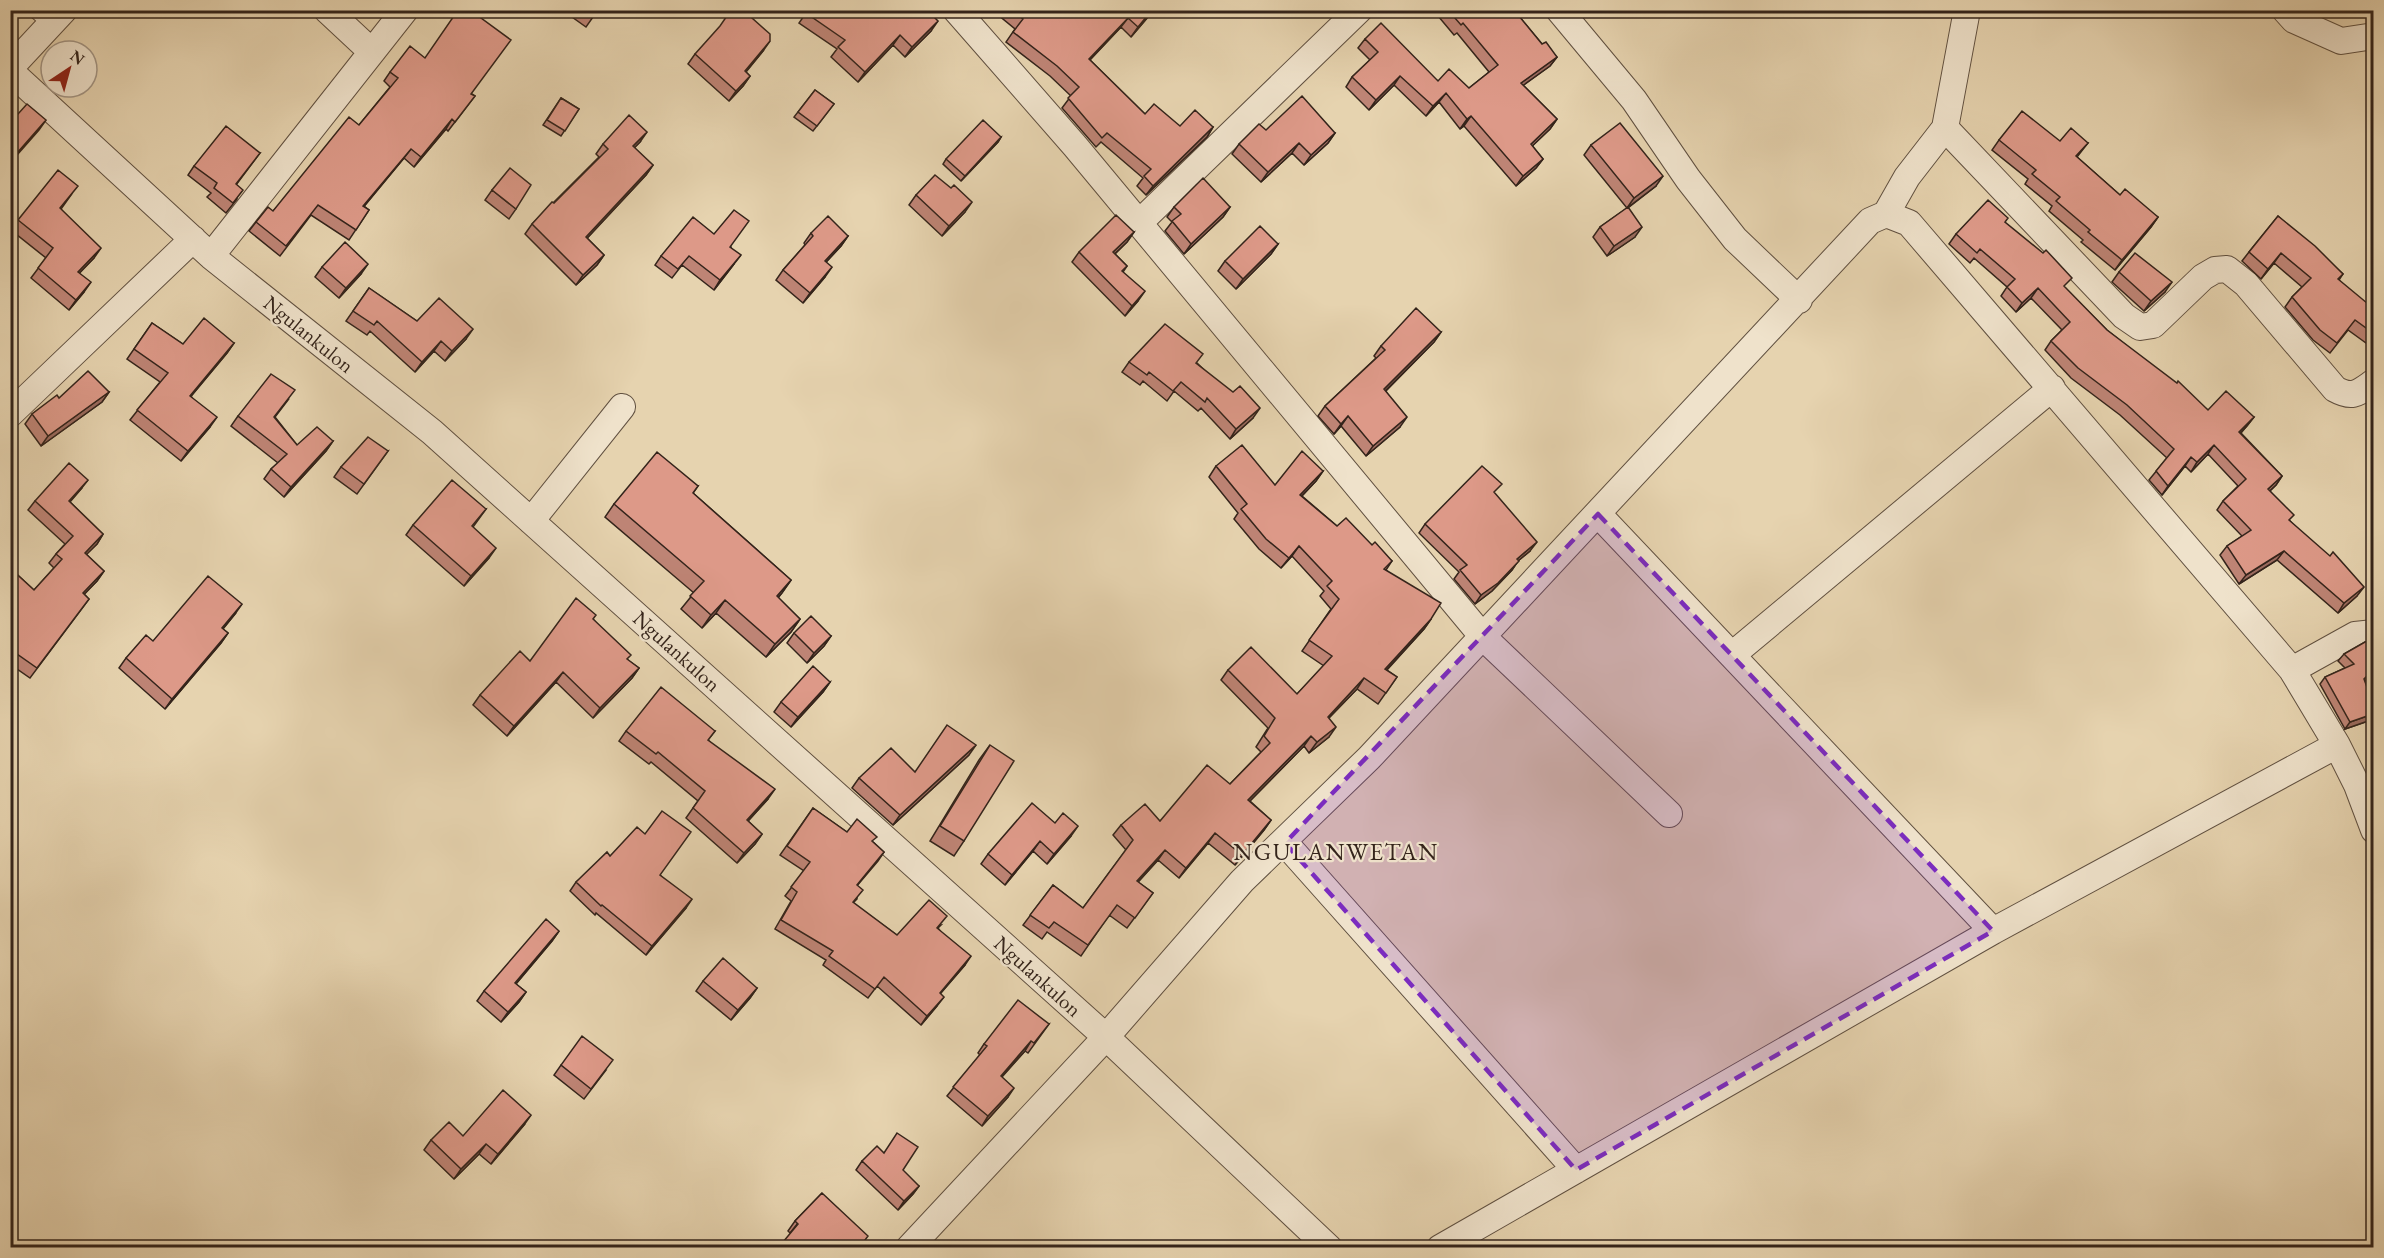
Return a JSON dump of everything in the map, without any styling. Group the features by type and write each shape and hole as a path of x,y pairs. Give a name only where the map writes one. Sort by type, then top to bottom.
{"street":[{"path":"327,10 372,52"},
{"path":"10,414 202,248 372,52 405,10"},
{"path":"956,10 1076,146 1483,637 1669,814"},
{"path":"1139,223 1359,10"},
{"path":"1559,10 1634,100 1688,179 1735,239 1799,300"},
{"path":"909,1248 1106,1037 1242,881 1285,843 1369,758 1799,300 1870,221 1886,214 1907,177 1945,128 1967,10"},
{"path":"2285,10 2294,20 2341,41 2373,36"},
{"path":"10,69 49,15"},
{"name":"Ngulankulon","path":"10,69 202,248 432,432 1106,1037 1329,1248"},
{"path":"1945,128 2124,316 2140,327 2153,326 2203,277 2215,270 2228,269 2246,284 2335,389 2347,395 2359,393 2373,382"},
{"path":"1886,214 1909,224 2292,670 2337,745 2357,785 2373,830"},
{"path":"1732,656 2052,388"},
{"path":"531,521 622,407"},
{"path":"1598,514 1993,931"},
{"path":"2292,670 2355,635 2373,633"},
{"path":"1440,1248 1993,931 2337,745"},
{"path":"1285,843 1576,1170"}],"highlighted area":[{"path":"1598,514 1993,931 1576,1170 1285,843"}],"building":[{"path":"458,10 470,10 511,40 471,94 475,96 455,122 452,119 421,157 411,149 363,206 369,210 356,230 318,205 286,246 256,222 268,207 273,211 349,117 359,125 398,78 390,72 410,46 425,58"},
{"path":"583,10 598,10 592,18"},
{"path":"731,10 743,10 770,34 770,41 745,71 750,76 736,91 695,54"},
{"path":"808,10 927,10 938,21 912,47 900,35 865,72 838,47 845,40 806,13"},
{"path":"1011,10 1089,10 1094,15 1098,10 1152,10 1138,27 1128,18 1089,59 1145,114 1154,104 1180,126 1195,110 1213,127 1153,186 1144,176 1151,169 1107,133 1102,138 1068,98 1079,87 1057,66 1013,32 1023,19"},
{"path":"1448,10 1514,10 1542,44 1546,42 1557,57 1521,83 1557,119 1531,144 1543,159 1523,176 1471,116 1467,119 1446,93 1433,106 1400,76 1376,100 1352,77 1378,52 1365,39 1381,23 1438,81 1449,69 1469,88 1498,65 1463,23 1461,25"},
{"path":"815,90 834,104 817,126 798,112"},
{"path":"1302,96 1335,133 1311,155 1299,143 1268,172 1239,144 1259,124 1266,130"},
{"path":"561,98 579,109 565,131 547,120"},
{"path":"27,104 46,120 10,161 10,108 18,114"},
{"path":"2022,111 2060,141 2071,128 2088,143 2076,156 2120,195 2125,189 2158,217 2122,260 2056,201 2060,197 2032,174 2036,170 1999,140"},
{"path":"629,115 647,132 633,146 653,165 586,237 604,255 583,275 532,224 608,149 603,144"},
{"path":"983,120 1001,137 965,176 946,159"},
{"path":"1620,123 1663,176 1634,198 1591,145"},
{"path":"226,126 260,153 236,184 243,190 233,203 214,188 217,183 194,166"},
{"path":"510,168 531,185 516,209 492,190"},
{"path":"58,170 78,186 60,208 101,248 78,272 91,282 76,300 38,268 53,248 18,220"},
{"path":"935,175 951,188 954,185 972,202 949,226 916,195"},
{"path":"1203,178 1230,207 1191,244 1172,221 1181,214 1174,207"},
{"path":"1988,200 2008,218 2005,222 2043,253 2046,250 2072,278 2064,286 2107,330 2177,383 2178,381 2208,410 2226,391 2254,417 2239,432 2282,476 2268,489 2294,515 2289,520 2330,556 2333,552 2364,587 2344,603 2284,551 2246,575 2227,546 2251,530 2223,501 2246,479 2214,445 2197,462 2191,457 2168,486 2156,471 2174,449 2127,405 2078,368 2051,341 2070,322 2038,288 2022,303 2007,287 2015,279 1980,249 1977,253 1956,234"},
{"path":"1628,207 1642,227 1614,246 1600,227"},
{"path":"734,210 749,221 730,247 741,255 720,280 689,256 678,269 661,256 693,217 714,234"},
{"path":"1116,215 1134,232 1113,252 1127,266 1122,271 1145,291 1132,306 1079,252"},
{"path":"828,216 848,236 825,261 832,267 810,293 783,270 813,236 811,233"},
{"path":"2278,216 2315,246 2343,274 2338,279 2373,308 2373,333 2355,320 2337,343 2320,330 2292,297 2311,278 2281,253 2268,269 2249,252"},
{"path":"1260,226 1278,244 1243,279 1225,261"},
{"path":"345,242 368,264 346,288 322,267"},
{"path":"2135,253 2172,282 2151,301 2119,272"},
{"path":"369,288 417,321 439,298 473,329 452,351 441,341 422,362 377,321 374,325 353,311"},
{"path":"1416,308 1441,332 1384,389 1407,417 1373,446 1348,416 1341,424 1325,406 1385,350 1381,346"},
{"path":"204,318 234,343 190,396 217,417 188,451 137,410 168,373 134,349 152,323 183,344"},
{"path":"1165,324 1203,354 1196,363 1233,392 1240,386 1260,408 1236,429 1207,398 1205,402 1181,382 1173,391 1149,372 1147,375 1129,362"},
{"path":"88,371 109,392 48,436 32,414 57,395 59,398"},
{"path":"271,374 295,390 274,417 297,445 317,427 333,441 291,487 271,469 287,454 238,416"},
{"path":"368,437 388,451 364,484 341,467"},
{"path":"1242,445 1275,485 1302,451 1323,471 1300,495 1337,526 1346,518 1372,545 1375,542 1392,561 1384,569 1441,603 1431,619 1385,669 1397,677 1386,693 1364,678 1328,717 1336,727 1317,742 1311,736 1248,800 1271,820 1242,855 1215,833 1186,868 1165,850 1137,881 1153,893 1135,918 1117,905 1088,945 1054,922 1049,928 1030,915 1053,885 1083,908 1133,840 1121,825 1145,804 1160,821 1207,765 1230,784 1270,743 1264,736 1275,718 1228,670 1251,647 1297,694 1332,656 1309,640 1339,599 1327,586 1332,581 1299,546 1289,558 1266,539 1241,509 1247,504 1216,466"},
{"path":"657,452 698,486 693,493 791,580 777,596 800,619 775,644 725,600 711,615 690,596 704,581 614,504"},
{"path":"69,463 88,480 69,501 103,534 85,553 104,571 83,593 89,599 37,668 10,649 10,568 34,590 62,559 56,554 73,536 35,501"},
{"path":"1482,466 1502,484 1494,492 1537,542 1517,559 1519,561 1498,583 1481,595 1460,570 1467,565 1425,524"},
{"path":"452,480 486,509 472,526 496,548 471,576 413,525"},
{"path":"208,576 242,604 222,628 228,633 172,699 126,658 146,635 153,641"},
{"path":"576,598 596,615 593,619 631,655 627,659 639,668 600,708 563,672 514,726 480,695 520,651 530,661"},
{"path":"811,616 831,636 814,653 794,633"},
{"path":"2371,641 2373,670 2364,679 2373,704 2373,714 2350,722 2325,677 2354,664 2344,654"},
{"path":"813,666 830,682 798,717 781,702"},
{"path":"661,687 715,731 708,740 775,789 747,820 762,834 744,853 693,808 705,791 658,752 656,754 626,731"},
{"path":"947,725 976,745 900,815 859,778 891,748 915,772"},
{"path":"990,745 1014,761 964,841 940,826"},
{"path":"1032,803 1055,823 1063,813 1078,826 1054,854 1040,841 1012,875 988,854"},
{"path":"813,808 847,832 857,819 877,837 872,841 884,852 857,885 863,890 853,902 897,935 929,900 947,916 937,928 971,956 940,993 944,997 927,1016 884,977 875,989 829,956 833,951 781,920 797,892 791,887 810,862 787,846"},
{"path":"662,811 691,832 660,875 692,899 652,946 601,906 576,882 607,852 610,856 637,827 645,834"},
{"path":"546,919 559,931 515,983 526,992 508,1012 484,991"},
{"path":"723,958 757,988 738,1010 703,981"},
{"path":"1018,1000 1049,1024 1034,1043 1031,1041 1001,1076 1014,1088 988,1116 953,1087 987,1046 984,1044"},
{"path":"582,1036 613,1060 591,1089 561,1065"},
{"path":"503,1090 531,1115 498,1154 486,1144 461,1169 431,1140 449,1122 463,1136"},
{"path":"897,1133 918,1147 903,1170 919,1186 904,1201 862,1161 877,1146 884,1153"},
{"path":"822,1193 868,1236 859,1248 778,1248 798,1224 795,1221"}],"district":[{"name":"NGULANWETAN","path":"1336,851"}]}
